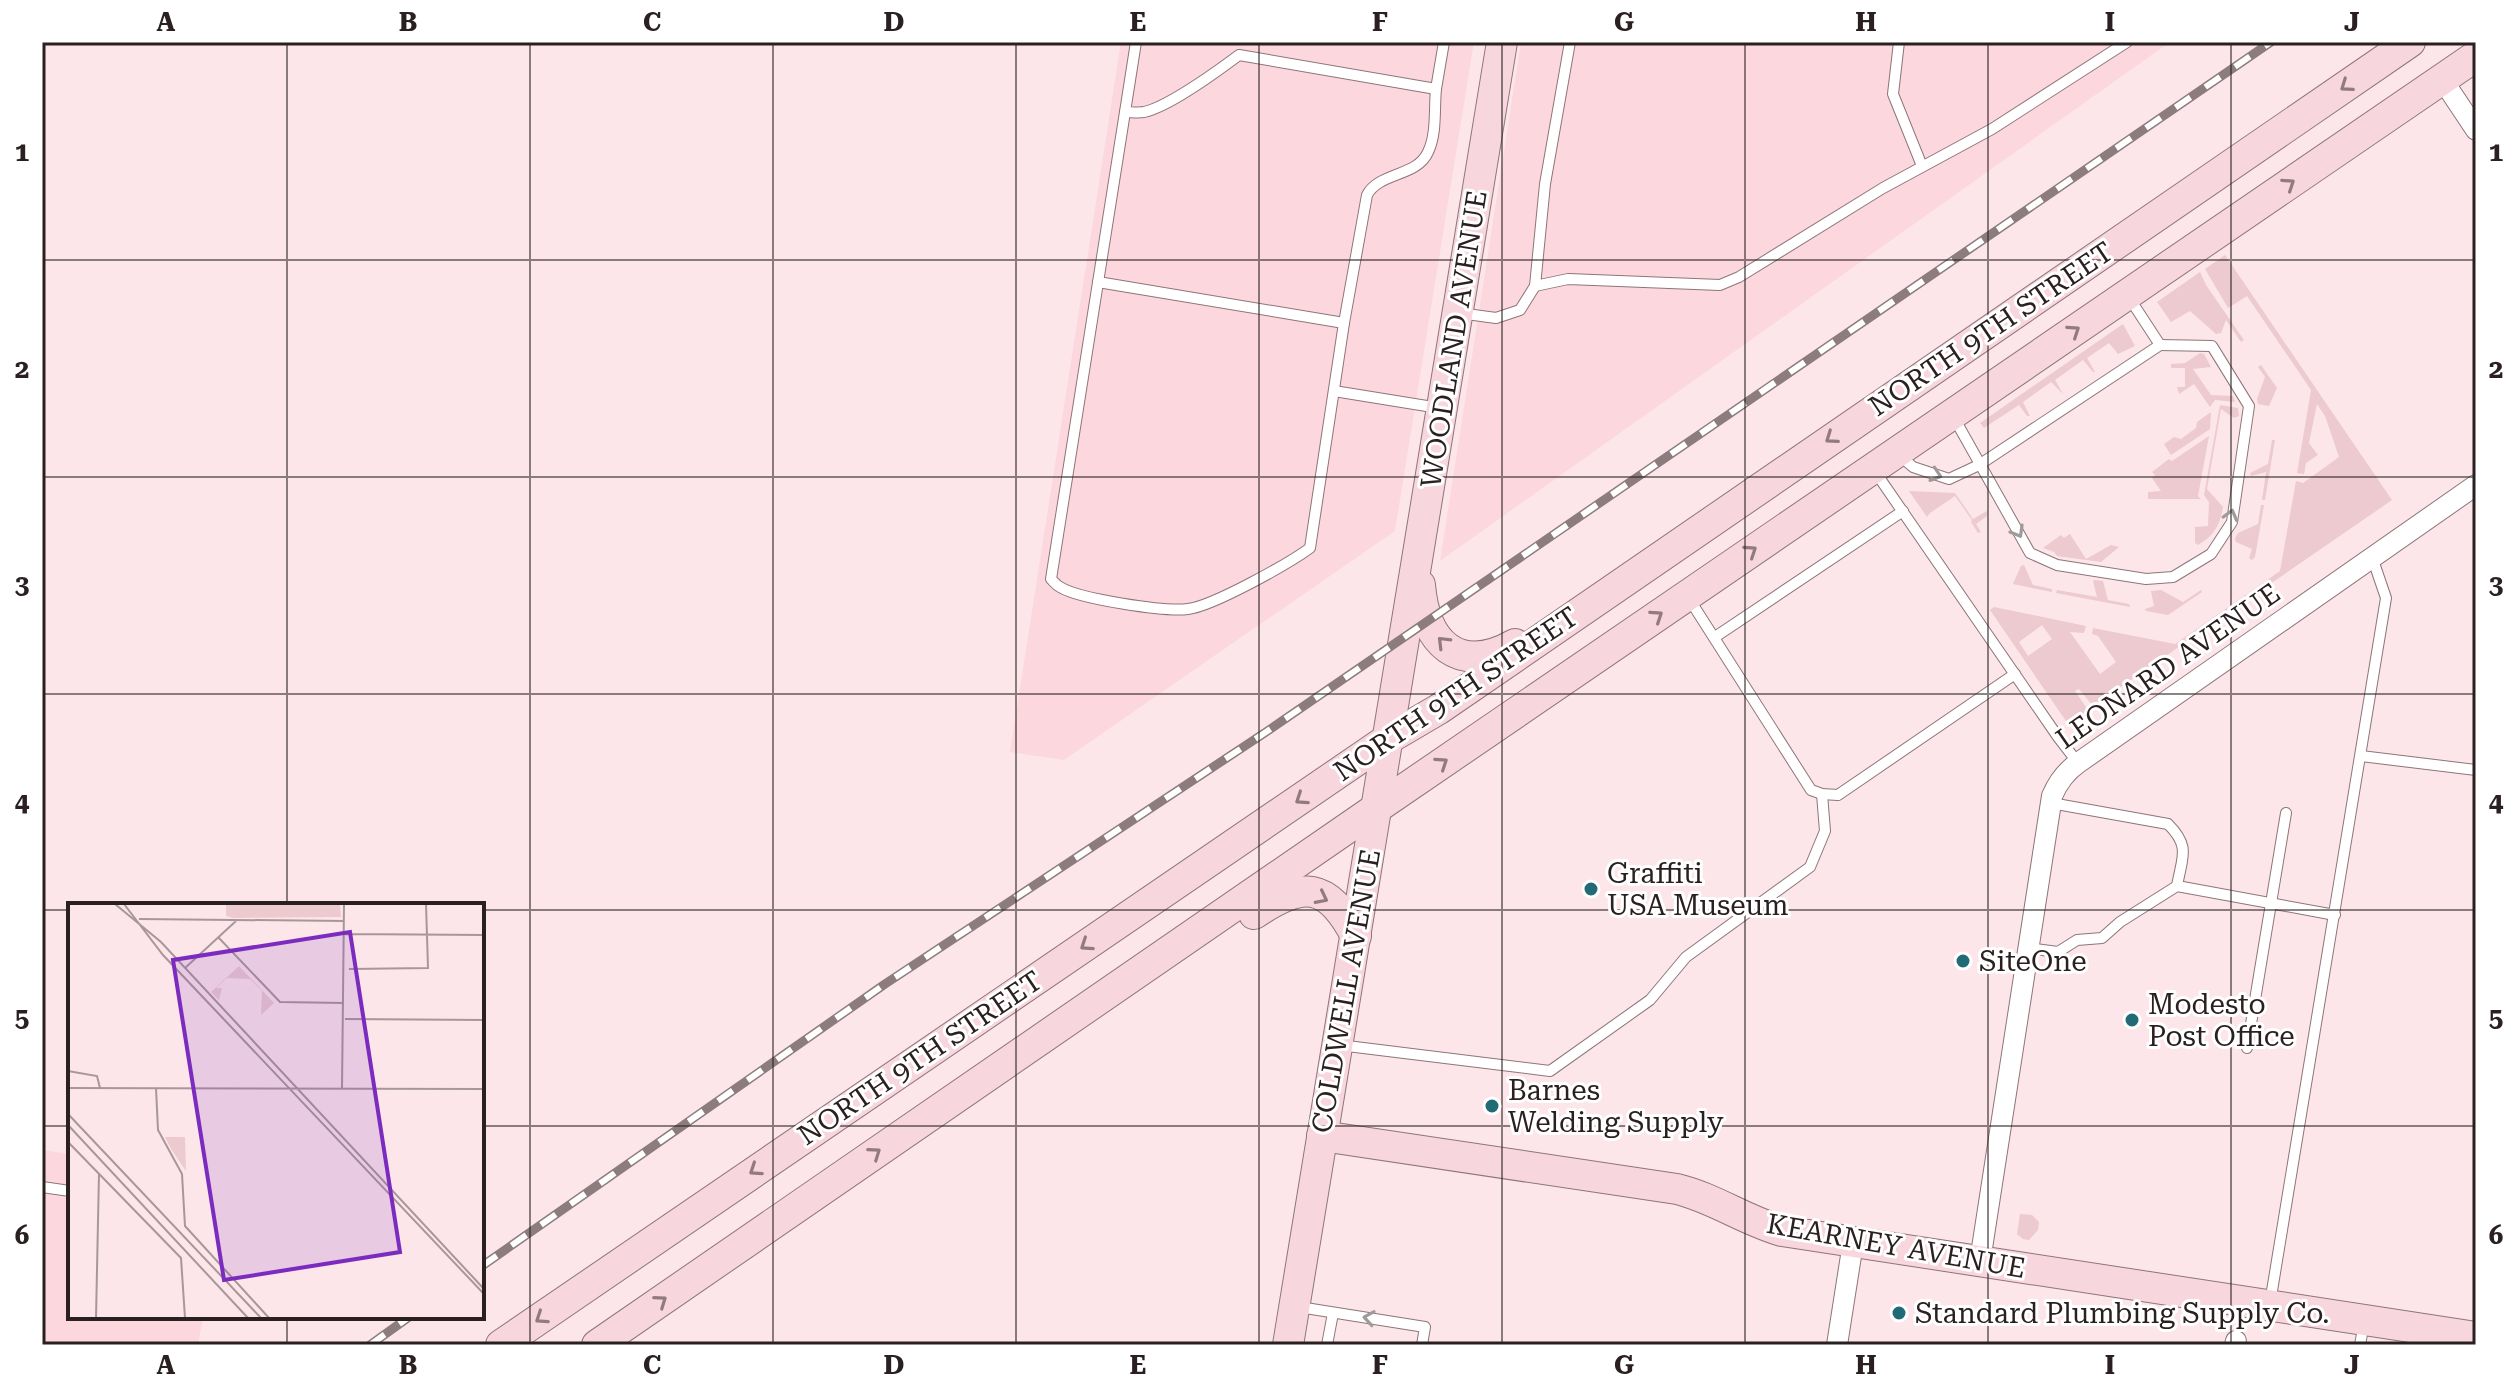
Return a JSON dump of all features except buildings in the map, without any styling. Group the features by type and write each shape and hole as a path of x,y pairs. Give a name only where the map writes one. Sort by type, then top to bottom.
{"street":[{"name":"WOODLAND AVENUE","path":"1404,636 1502,42"},
{"name":"NORTH 9TH STREET","path":"501,1345 1388,739 1439,709 2410,42"},
{"name":"NORTH 9TH STREET","path":"597,1345 2476,56"},
{"path":"2442,79 2476,130"},
{"name":"LEONARD AVENUE","path":"1980,1261 2027,948 2056,786 2067,771 2078,763 2476,485"},
{"path":"1418,562 1421,607 1426,621 1445,648 1466,656 1483,657 1512,646 1598,590 1609,592"},
{"name":"COLDWELL AVENUE","path":"1288,1345 1404,636"},
{"path":"1154,961 1187,959 1278,898 1295,891 1305,890 1333,903 1343,912 1356,936"},
{"name":"KEARNEY AVENUE","path":"1322,1136 1677,1189 1700,1195 1765,1226 1853,1243 2269,1307 2362,1332 2476,1337"},
{"path":"1837,1345 1853,1243"}],"lane":[{"path":"1136,42 1051,579 1060,588 1110,603 1189,609 1223,596 1310,548 1367,195 1369,190 1391,177 1418,166 1428,152 1444,42"},
{"path":"1458,312 1496,318 1520,310 1535,286 1545,184 1570,42"},
{"path":"1899,42 1893,94 1922,166"},
{"path":"1535,286 1568,279 1720,285 1739,277 1883,188 1992,129 2127,42"},
{"path":"1125,112 1146,112 1211,76 1239,55 1436,89"},
{"path":"1098,282 1344,323"},
{"path":"2127,294 2160,345"},
{"path":"1884,460 1949,479 1979,465 2160,345 2212,346 2249,406 2232,522 2211,554 2173,577 2146,579 2057,565 2030,553 1979,465 1953,415"},
{"path":"1334,391 1443,409"},
{"path":"1884,460 1903,511 2078,763"},
{"path":"1715,637 1903,511"},
{"path":"2269,1307 2386,598 2372,557"},
{"path":"1687,595 1811,790 1822,794 1838,795 2015,674"},
{"path":"2361,756 2476,770"},
{"path":"1337,1045 1550,1071 1650,1000 1686,957 1810,867 1825,831 1822,794"},
{"path":"2051,803 2168,824 2180,836 2184,847 2177,886"},
{"path":"2247,1048 2286,813"},
{"path":"2027,948 2058,952 2077,940 2102,938 2120,922 2177,886 2335,915"},
{"path":"42,1187 68,1191"},
{"path":"1295,1307 1425,1327 1422,1345"},
{"path":"1327,1345 1333,1313"}],"shaded area":[{"path":"1121,42 1474,42 1395,531 1064,760 1010,752"},
{"path":"1521,42 2170,42 1440,561"},
{"path":"2225,255 2392,500 2093,706 2079,689 2075,691 2088,710 2068,724 1990,610 1994,607 2086,626 2084,633 2070,632 2100,674 2116,662 2098,636 2092,634 2093,628 2175,644 2280,571 2296,481 2303,483 2339,457 2325,416 2317,404 2309,443 2318,455 2306,463 2304,474 2297,473 2311,390 2247,296 2228,308 2205,269","holes":["2042,625 2052,639 2028,656 2019,642"]},
{"path":"2200,272 2244,340 2241,342 2226,320 2221,333 2216,334 2190,311 2171,322 2157,302"},
{"path":"2123,324 2135,346 2118,354 2109,343 2087,358 2095,372 2083,360 2055,380 2063,394 2051,382 2023,402 2030,416 2019,405 1984,428 1980,423"},
{"path":"2200,353 2204,354 2211,367 2193,369 2211,395 2233,396 2235,402 2215,400 2210,407 2194,384 2179,394 2177,387 2185,387 2185,368 2171,368 2171,364 2185,363"},
{"path":"2261,365 2277,388 2269,406 2258,404 2257,399 2265,377 2258,367"},
{"path":"2220,405 2238,408 2239,416 2234,418 2221,409 2207,489 2223,507 2215,529 2198,545 2195,543 2195,527 2208,526 2209,502 2204,495"},
{"path":"2211,412 2210,429 2171,455 2164,444 2174,437 2181,439"},
{"path":"2209,436 2198,496 2201,499 2148,499 2148,492 2161,491 2152,478 2155,475 2152,472"},
{"path":"2272,440 2275,440 2265,500 2262,500 2266,472 2251,476 2250,473 2268,464"},
{"path":"1909,491 1955,493 1973,519 1987,511 1987,516 1976,524 1981,532 1978,533 1955,496 1927,517"},
{"path":"2261,505 2264,505 2252,560 2249,558 2252,549 2235,539 2238,533 2258,524"},
{"path":"2070,534 2086,559 2111,545 2119,547 2101,562 2057,556 2043,548 2061,535 2064,538"},
{"path":"2024,565 2033,585 2052,589 2052,592 2013,584"},
{"path":"2095,580 2103,581 2108,600 2129,604 2130,607 2056,593 2057,590 2097,597"},
{"path":"2161,590 2183,602 2202,592 2168,615 2146,611 2154,606 2151,591"},
{"path":"42,1150 68,1154 68,1319 203,1319 198,1345 42,1345"},
{"path":"2020,1214 2032,1215 2039,1222 2038,1230 2029,1240 2017,1234"}],"railway":[{"path":"484,1265 885,984 1266,732 2271,42"},
{"path":"370,1345 406,1319"}],"place":[{"name":"Graffiti USA Museum","path":"1591,889"},
{"name":"SiteOne","path":"1963,961"},
{"name":"Modesto Post Office","path":"2132,1020"},
{"name":"Barnes Welding Supply","path":"1492,1106"},
{"name":"Standard Plumbing Supply Co.","path":"1899,1313"}]}
